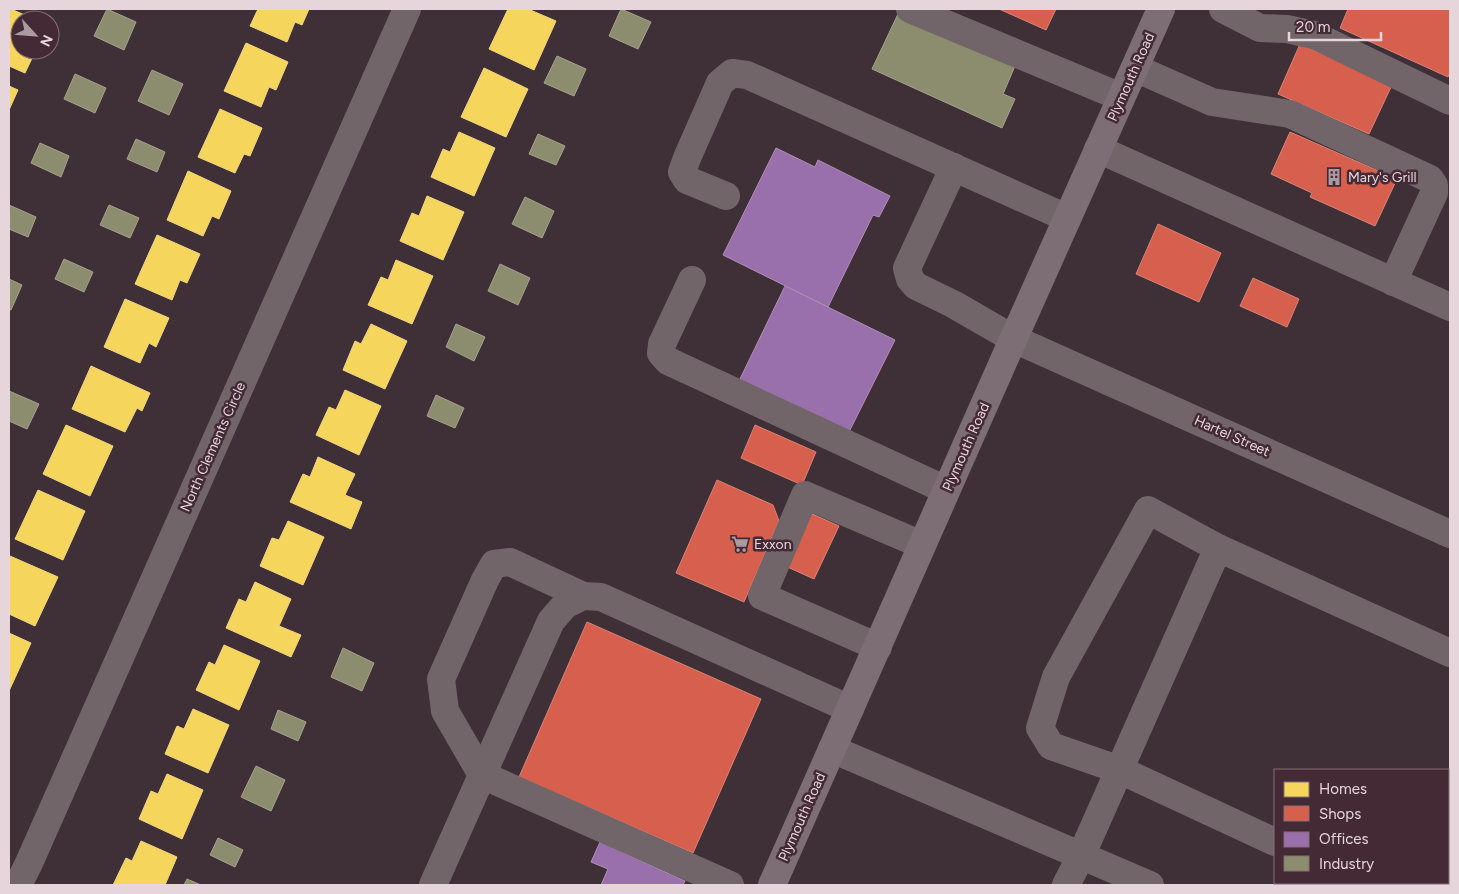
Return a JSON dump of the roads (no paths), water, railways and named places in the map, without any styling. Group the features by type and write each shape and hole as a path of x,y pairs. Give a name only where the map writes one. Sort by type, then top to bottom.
{"main road":[{"name":"Plymouth Road","path":"772,885 1161,9"}],"street":[{"name":"North Clements Circle","path":"18,885 407,9"},
{"path":"910,9 1121,97"},
{"path":"1223,9 1260,28 1287,29 1314,35 1450,101"},
{"path":"1134,68 1212,102 1290,114 1430,179 1434,186 1434,193 1393,282"},
{"path":"726,196 687,180 682,172 720,83 732,73 747,75 1067,218"},
{"path":"1098,149 1450,307"},
{"name":"Hartel Street","path":"954,167 907,268 910,280 916,286 953,304 1014,339 1450,534"},
{"path":"692,280 662,344 661,353 668,360 946,490"},
{"path":"878,647 762,596 805,496 922,545"},
{"path":"1274,842 1120,770 1050,746 1040,728 1056,677 1148,510 1218,548 1450,653"},
{"path":"1066,885 1120,770 1218,548"},
{"path":"730,885 482,776 445,711 441,679 494,564 510,562 583,596 601,597 850,709"},
{"path":"433,885 551,621 565,604 583,596"},
{"path":"832,749 1150,885"}],"place":[{"name":"Mary's Grill","path":"1334,177"},
{"name":"Exxon","path":"740,544"}]}
